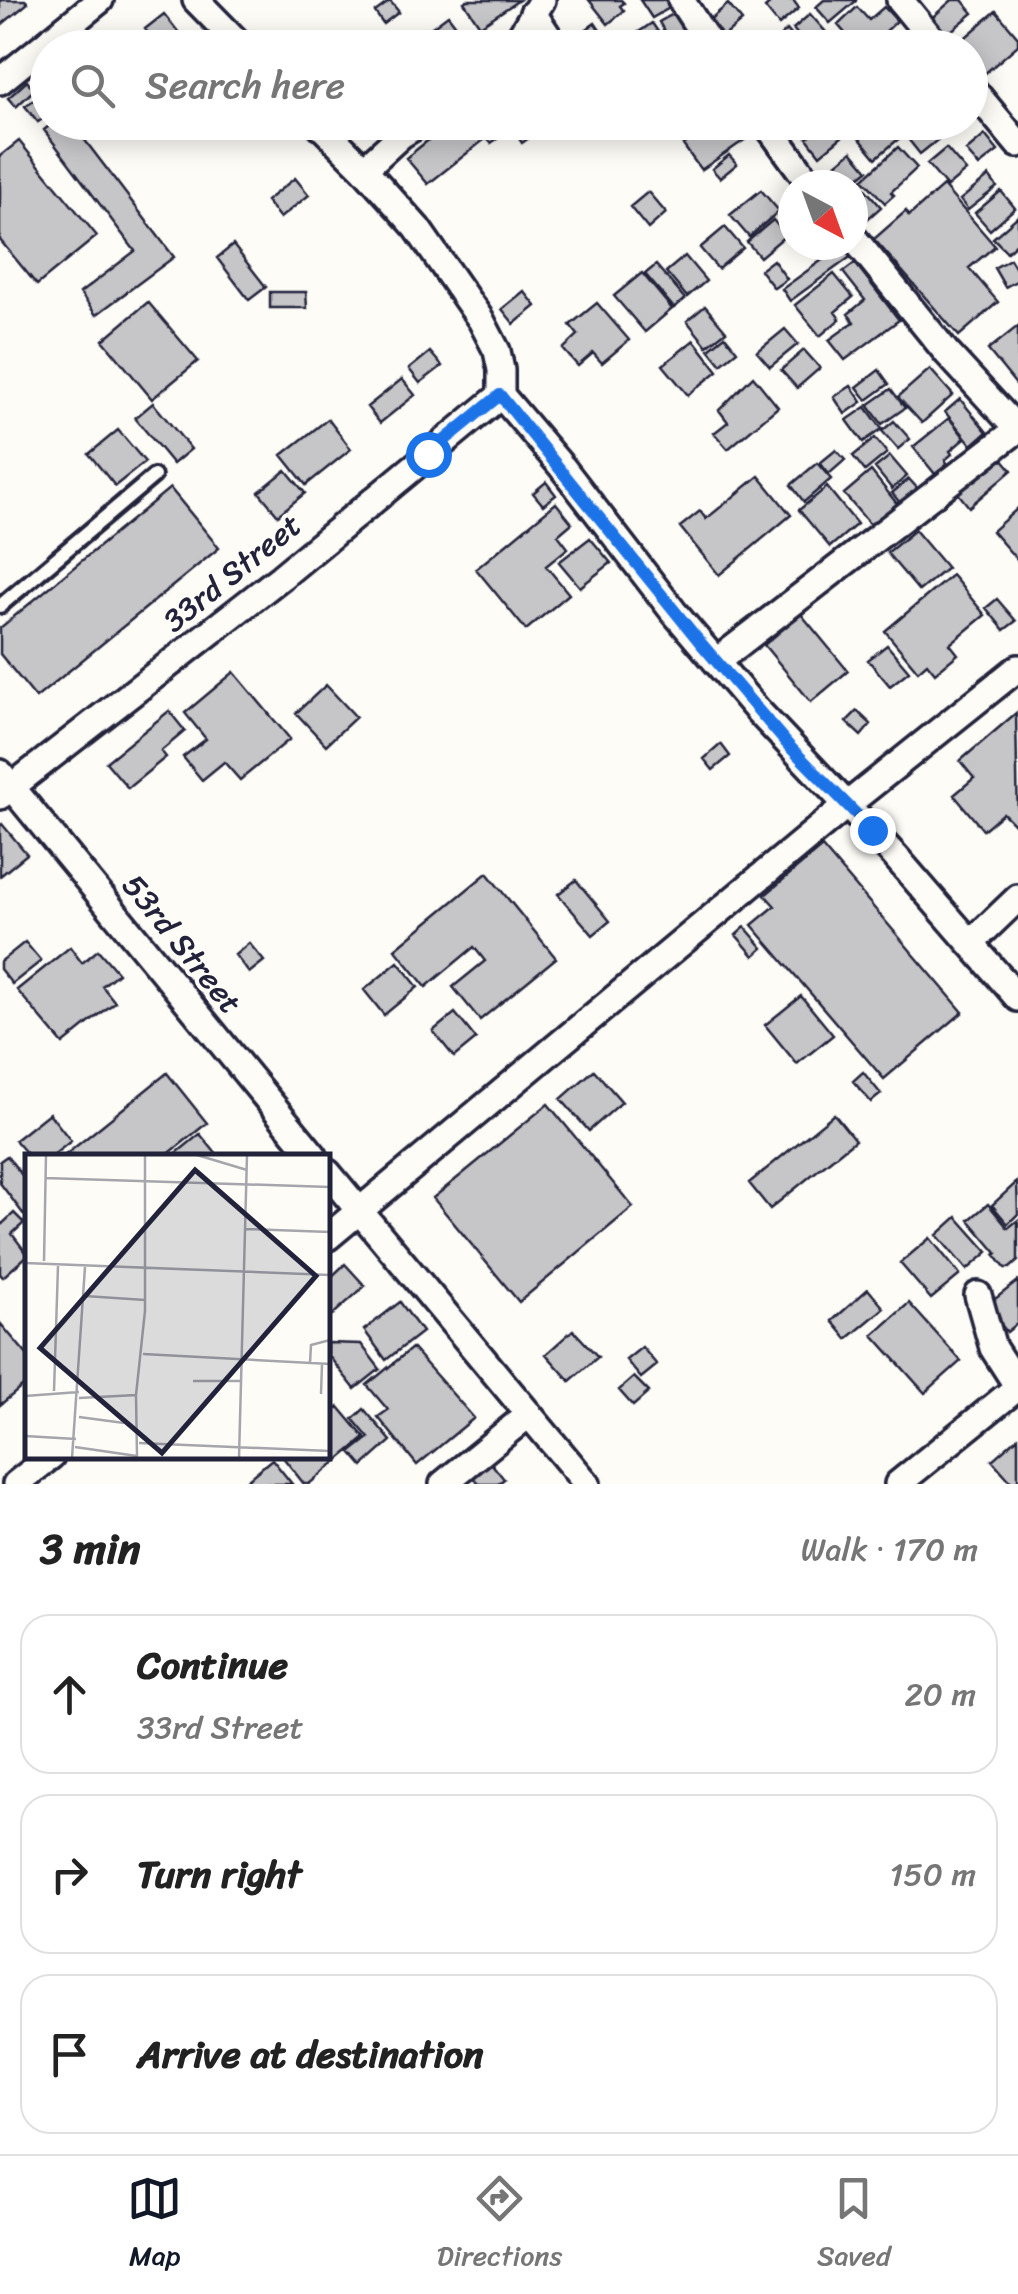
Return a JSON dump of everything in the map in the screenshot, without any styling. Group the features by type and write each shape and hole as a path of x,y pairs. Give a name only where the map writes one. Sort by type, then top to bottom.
{"street":[{"path":"63,30 100,0"},
{"path":"196,0 225,30"},
{"path":"681,0 700,30"},
{"path":"900,0 924,30"},
{"path":"524,30 538,7"},
{"path":"538,7 548,30"},
{"path":"0,81 30,57"},
{"path":"988,108 1018,144"},
{"path":"335,140 417,228 480,320 497,350 502,370 500,395 789,746 848,804 1018,998"},
{"path":"364,169 395,140"},
{"path":"778,140 801,170"},
{"path":"717,661 1018,430 937,341 868,256"},
{"name":"33rd Street","path":"4,786 282,577 500,395"},
{"path":"330,1235 848,804 1018,668"},
{"name":"53rd Street","path":"4,786 312,1154"},
{"path":"971,943 1018,898"},
{"path":"330,1176 587,1484"},
{"path":"898,1484 1018,1387 993,1348 978,1295"},
{"path":"443,1484 529,1414"},
{"path":"16,1484 47,1459"}],"lane":[{"path":"0,606 154,476"}],"building":[{"path":"0,0 25,0 28,3 0,26"},
{"path":"519,0 480,26 464,2"},
{"path":"589,0 621,0 624,11 608,24"},
{"path":"640,0 667,0 671,7 652,18"},
{"path":"774,0 793,0 799,8 779,25 765,8"},
{"path":"824,0 856,1 830,23 816,7"},
{"path":"952,0 962,0 973,13 952,30 932,30 926,23"},
{"path":"390,1 399,12 383,24 375,12"},
{"path":"728,4 742,21 732,30 700,28"},
{"path":"857,7 869,20 884,7 897,21 887,30 842,30 838,25"},
{"path":"996,11 1018,37 1018,45 988,71 988,30 974,30"},
{"path":"675,13 685,30 664,30 659,22"},
{"path":"164,14 177,30 146,30"},
{"path":"810,14 824,30 794,30"},
{"path":"448,15 459,30 428,30"},
{"path":"27,81 30,85 30,94 16,107 8,98"},
{"path":"988,139 998,151 979,166 966,151 979,140"},
{"path":"52,140 85,140 174,257 96,315 80,293 135,251"},
{"path":"428,140 484,140 428,184 406,158"},
{"path":"690,140 745,140 701,170 683,145"},
{"path":"809,140 838,140 820,155"},
{"path":"861,140 897,140 876,158"},
{"path":"909,140 937,140 920,154"},
{"path":"19,141 97,236 37,285 0,240 0,156"},
{"path":"898,147 917,168 885,203 868,184 868,174"},
{"path":"946,148 966,171 947,187 927,164"},
{"path":"852,151 868,170 829,170"},
{"path":"729,155 737,164 720,178 712,169"},
{"path":"989,176 997,187 968,210 960,200"},
{"path":"295,178 309,195 280,218 266,201"},
{"path":"943,186 995,246 969,268 998,302 959,336 874,239 906,211 909,216"},
{"path":"761,190 778,210 749,237 730,215"},
{"path":"1001,191 1015,208 990,230 975,213"},
{"path":"648,192 666,213 648,229 630,207"},
{"path":"868,192 881,207 868,219"},
{"path":"1018,216 1018,242 1007,252 993,238"},
{"path":"773,220 778,226 778,242 760,257 747,242"},
{"path":"725,227 743,248 718,269 700,248"},
{"path":"233,245 266,287 249,300 217,258"},
{"path":"685,256 706,281 687,297 666,272"},
{"path":"1010,259 1018,280 1005,287 994,268"},
{"path":"773,260 787,279 774,288 760,270"},
{"path":"822,260 846,260 790,301 782,289"},
{"path":"855,263 899,320 845,360 829,340 854,322 848,314 865,300 843,272"},
{"path":"656,265 685,299 674,308 645,274"},
{"path":"642,273 672,309 645,332 614,296"},
{"path":"834,274 853,297 835,312 840,319 820,336 795,305"},
{"path":"524,291 536,306 514,324 502,309"},
{"path":"270,292 306,292 307,308 270,308"},
{"path":"148,302 198,361 152,399 103,340"},
{"path":"597,303 629,340 602,363 593,353 578,366 563,349 578,335 570,325"},
{"path":"705,306 726,331 707,346 687,321"},
{"path":"1018,326 1018,387 988,350"},
{"path":"785,329 798,344 770,367 757,352"},
{"path":"725,336 737,351 721,364 709,349"},
{"path":"694,340 718,371 688,395 663,365"},
{"path":"804,350 820,368 797,388 781,370"},
{"path":"430,352 442,366 420,383 409,369"},
{"path":"930,369 953,395 922,423 898,397"},
{"path":"879,370 889,384 867,400 857,387"},
{"path":"753,376 778,407 728,449 714,433 728,422 719,410"},
{"path":"402,379 415,395 380,423 367,407"},
{"path":"851,386 862,402 845,414 834,397"},
{"path":"891,389 905,408 882,424 868,405"},
{"path":"960,399 987,432 972,445 945,412"},
{"path":"153,403 191,449 173,464 135,418"},
{"path":"866,407 882,429 863,442 847,420"},
{"path":"949,418 965,438 950,451 952,454 945,460 948,464 935,474 913,447"},
{"path":"328,419 351,449 306,485 282,455"},
{"path":"894,421 910,439 898,449 882,431"},
{"path":"118,430 145,462 115,486 89,454"},
{"path":"875,438 887,453 865,471 853,456"},
{"path":"836,450 845,460 829,474 820,463"},
{"path":"996,451 1012,470 969,507 953,487"},
{"path":"890,456 907,476 892,489 875,468"},
{"path":"817,463 831,479 804,502 791,485"},
{"path":"286,470 305,493 278,515 259,492"},
{"path":"871,471 898,505 872,527 844,494"},
{"path":"759,476 791,515 719,575 680,527 700,511 706,519"},
{"path":"909,479 918,489 901,504 892,493"},
{"path":"546,482 556,495 543,505 533,493"},
{"path":"827,487 857,524 830,547 799,510"},
{"path":"170,488 219,548 36,698 0,654 0,628"},
{"path":"556,503 572,523 558,535 568,548 546,566 569,594 526,630 476,569"},
{"path":"1018,508 1018,561 992,531"},
{"path":"915,530 947,568 919,591 887,553"},
{"path":"590,538 611,563 580,587 559,562"},
{"path":"952,575 985,615 950,644 958,654 935,673 927,663 918,671 885,631"},
{"path":"997,599 1016,621 1004,630 986,608"},
{"path":"801,614 848,671 811,702 764,645"},
{"path":"887,645 909,671 890,686 868,660"},
{"path":"234,672 290,739 240,780 224,762 202,780 183,757 206,739 185,713"},
{"path":"326,685 356,717 326,745 296,713"},
{"path":"169,711 185,731 161,751 166,757 128,788 106,762"},
{"path":"857,711 871,724 861,736 846,722"},
{"path":"1016,713 1018,828 1003,813 983,830 954,795 974,778 960,761"},
{"path":"721,744 730,756 713,770 704,759"},
{"path":"0,826 27,854 0,876"},
{"path":"822,847 963,1012 884,1079 752,925 775,906 765,895"},
{"path":"487,873 556,958 480,1020 453,987 485,961 474,947 426,987 395,949"},
{"path":"576,880 610,921 593,935 558,894"},
{"path":"745,927 763,948 754,956 736,935"},
{"path":"25,942 41,961 12,984 0,969 0,962"},
{"path":"249,943 264,961 249,973 235,955"},
{"path":"70,947 82,963 98,950 118,973 102,986 115,1002 63,1044 17,990"},
{"path":"398,962 418,987 384,1015 364,990"},
{"path":"801,996 833,1035 797,1064 765,1025"},
{"path":"455,1013 476,1039 454,1057 433,1031"},
{"path":"594,1070 622,1102 589,1131 561,1099"},
{"path":"863,1072 881,1094 871,1102 853,1081"},
{"path":"167,1073 207,1123 168,1154 66,1154"},
{"path":"548,1104 633,1207 519,1302 433,1198"},
{"path":"49,1113 71,1141 55,1154 27,1154 15,1140"},
{"path":"834,1114 855,1140 770,1209 749,1183"},
{"path":"200,1134 216,1154 175,1154"},
{"path":"7,1156 25,1179 25,1216 0,1183 0,1161"},
{"path":"1017,1182 1018,1214 1008,1224 992,1205"},
{"path":"988,1204 1008,1228 1018,1220 1018,1261 1010,1268 1005,1268 969,1220"},
{"path":"14,1213 24,1223 12,1234 25,1251 25,1258 3,1277 0,1274 0,1226"},
{"path":"957,1217 988,1252 967,1270 937,1235"},
{"path":"930,1238 960,1275 931,1299 900,1263"},
{"path":"345,1264 365,1286 330,1317 330,1278"},
{"path":"1018,1281 1018,1323 1007,1332 986,1306"},
{"path":"868,1289 884,1308 847,1339 832,1321"},
{"path":"400,1302 422,1332 386,1360 364,1330"},
{"path":"909,1303 961,1361 925,1393 873,1335"},
{"path":"0,1323 25,1352 25,1384 0,1405"},
{"path":"573,1330 598,1357 570,1381 546,1354"},
{"path":"330,1343 361,1344 380,1369 355,1389 330,1358"},
{"path":"642,1347 657,1365 641,1378 626,1360"},
{"path":"412,1348 474,1418 417,1465 378,1417 388,1410 367,1385"},
{"path":"634,1377 649,1392 633,1406 619,1390"},
{"path":"339,1407 365,1438 309,1484 304,1484 284,1459 330,1459 330,1414"},
{"path":"364,1409 391,1441 363,1466 351,1452 369,1438 353,1419"},
{"path":"1018,1437 1018,1484 1013,1484 992,1460"},
{"path":"272,1459 292,1484 242,1484"},
{"path":"491,1463 504,1479 498,1484 479,1484 473,1477"}],"route":[{"path":"428,454 500,395 699,641 789,746 872,830"}]}
